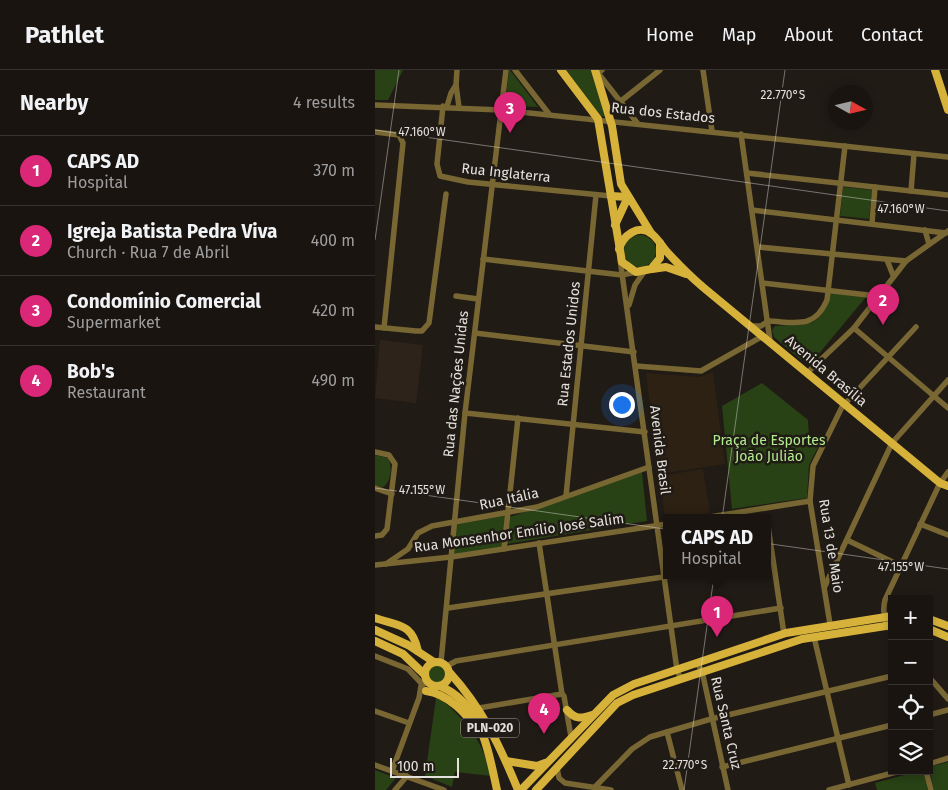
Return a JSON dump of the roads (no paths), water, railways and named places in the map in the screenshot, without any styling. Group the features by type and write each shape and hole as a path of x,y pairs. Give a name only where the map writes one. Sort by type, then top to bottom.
{"main road":[{"path":"561,70 598,119"},
{"path":"935,70 948,110"},
{"path":"598,71 611,120 618,176 628,197 651,233 660,243 660,258 644,271 626,267 619,253 625,236 631,232 645,230 651,233"},
{"name":"Avenida Brasil","path":"598,119 619,253"},
{"path":"611,196 628,197"},
{"path":"615,225 628,197"},
{"name":"Avenida Brasília","path":"660,243 688,275 892,443 948,486"},
{"name":"Avenida Brasília","path":"644,271 666,267 688,275"},
{"path":"517,790 613,695 634,684 785,634 812,627 888,616"},
{"path":"375,618 409,629 415,637 418,651"},
{"path":"933,620 948,626"},
{"path":"811,638 812,627"},
{"path":"536,790 617,702 685,677 811,638 888,627"},
{"name":"PLN-020","path":"375,630 418,651 443,666 479,708 506,762 517,790"},
{"path":"801,630 811,638"},
{"path":"933,631 948,637"},
{"name":"PLN-020","path":"375,641 403,654 425,682 438,686 462,699 479,724 487,743 497,790"},
{"path":"745,647 748,657"},
{"path":"438,686 447,681 443,666 426,668 425,682 437,693 449,700 467,717 487,743"},
{"path":"634,684 637,694"},
{"path":"567,710 579,719 593,714"},
{"path":"570,754 571,737"},
{"path":"563,746 570,754"},
{"path":"506,762 537,766 547,762"}],"street":[{"path":"457,70 456,84 459,107"},
{"name":"Rua das Nações Unidas","path":"443,666 454,522 465,413 506,70"},
{"path":"515,70 549,114"},
{"path":"621,101 660,70"},
{"path":"703,70 713,131"},
{"path":"598,71 638,124"},
{"path":"445,106 456,84"},
{"name":"Rua dos Estados","path":"375,105 445,106 549,114 948,157"},
{"name":"Rua Inglaterra","path":"445,106 437,172 445,179 611,196"},
{"path":"375,132 399,135 403,143 384,328"},
{"path":"741,134 770,341"},
{"path":"751,326 761,326 768,321 801,323 816,318 824,306 828,289 845,146"},
{"path":"911,191 914,154"},
{"path":"747,173 948,195"},
{"path":"872,223 875,187"},
{"path":"375,327 422,331 429,323 446,194"},
{"name":"Rua Estados Unidos","path":"566,496 596,194"},
{"path":"752,210 947,232"},
{"path":"925,230 929,244"},
{"path":"808,372 853,328 893,275 906,261 947,232"},
{"path":"758,247 906,261"},
{"name":"Avenida Brasil","path":"619,253 645,432 663,577"},
{"path":"483,259 622,275 644,271"},
{"path":"887,260 893,275"},
{"name":"Avenida Brasil","path":"628,310 635,285 644,271"},
{"path":"762,283 877,296"},
{"path":"456,296 479,299"},
{"name":"Rua 13 de Maio","path":"830,624 810,500 813,466 845,403 916,327"},
{"path":"853,328 948,408"},
{"path":"475,333 634,352"},
{"path":"636,366 701,371 763,336"},
{"path":"825,586 892,443 948,380"},
{"path":"465,413 645,432"},
{"path":"504,549 518,418"},
{"path":"375,452 389,455 395,461 387,529 383,534 375,536"},
{"name":"Rua Itália","path":"384,566 408,549 418,533 425,528 537,507 649,467"},
{"path":"888,616 885,600 920,524 948,472"},
{"path":"375,488 392,494"},
{"path":"728,514 810,500"},
{"path":"765,508 766,514"},
{"path":"920,524 948,536"},
{"name":"Rua Monsenhor Emílio José Salim","path":"375,565 384,566 451,557 663,525"},
{"path":"847,540 901,566"},
{"path":"539,543 562,694 567,710 571,737"},
{"path":"408,549 409,556 415,561"},
{"path":"771,563 785,634"},
{"path":"448,608 663,577"},
{"name":"Avenida Brasil","path":"663,579 677,670"},
{"path":"443,666 456,661 555,644 781,608"},
{"path":"811,638 827,692 849,785"},
{"path":"375,656 408,669 425,682 392,771"},
{"name":"Rua Santa Cruz","path":"697,663 702,672 728,790"},
{"path":"677,670 680,677 685,677"},
{"path":"595,788 632,749 650,737 711,719 888,677"},
{"path":"933,682 948,699"},
{"path":"479,708 562,694"},
{"path":"933,714 948,710"},
{"path":"375,711 409,723"},
{"path":"722,767 839,740 888,726"},
{"path":"667,732 682,790"},
{"path":"933,763 948,758"},
{"path":"375,765 444,790"},
{"path":"557,766 557,774 561,781 611,790"},
{"path":"829,790 888,774"},
{"path":"927,775 931,790"},
{"path":"395,790 407,776"}],"place":[{"name":"Condomínio Comercial","path":"510,133"},
{"name":"Igreja Batista Pedra Viva","path":"883,325"},
{"name":"CAPS AD","path":"717,637"},
{"name":"Bob's","path":"544,734"}],"park label":[{"name":"Praça de Esportes João Julião","path":"769,448"}]}
